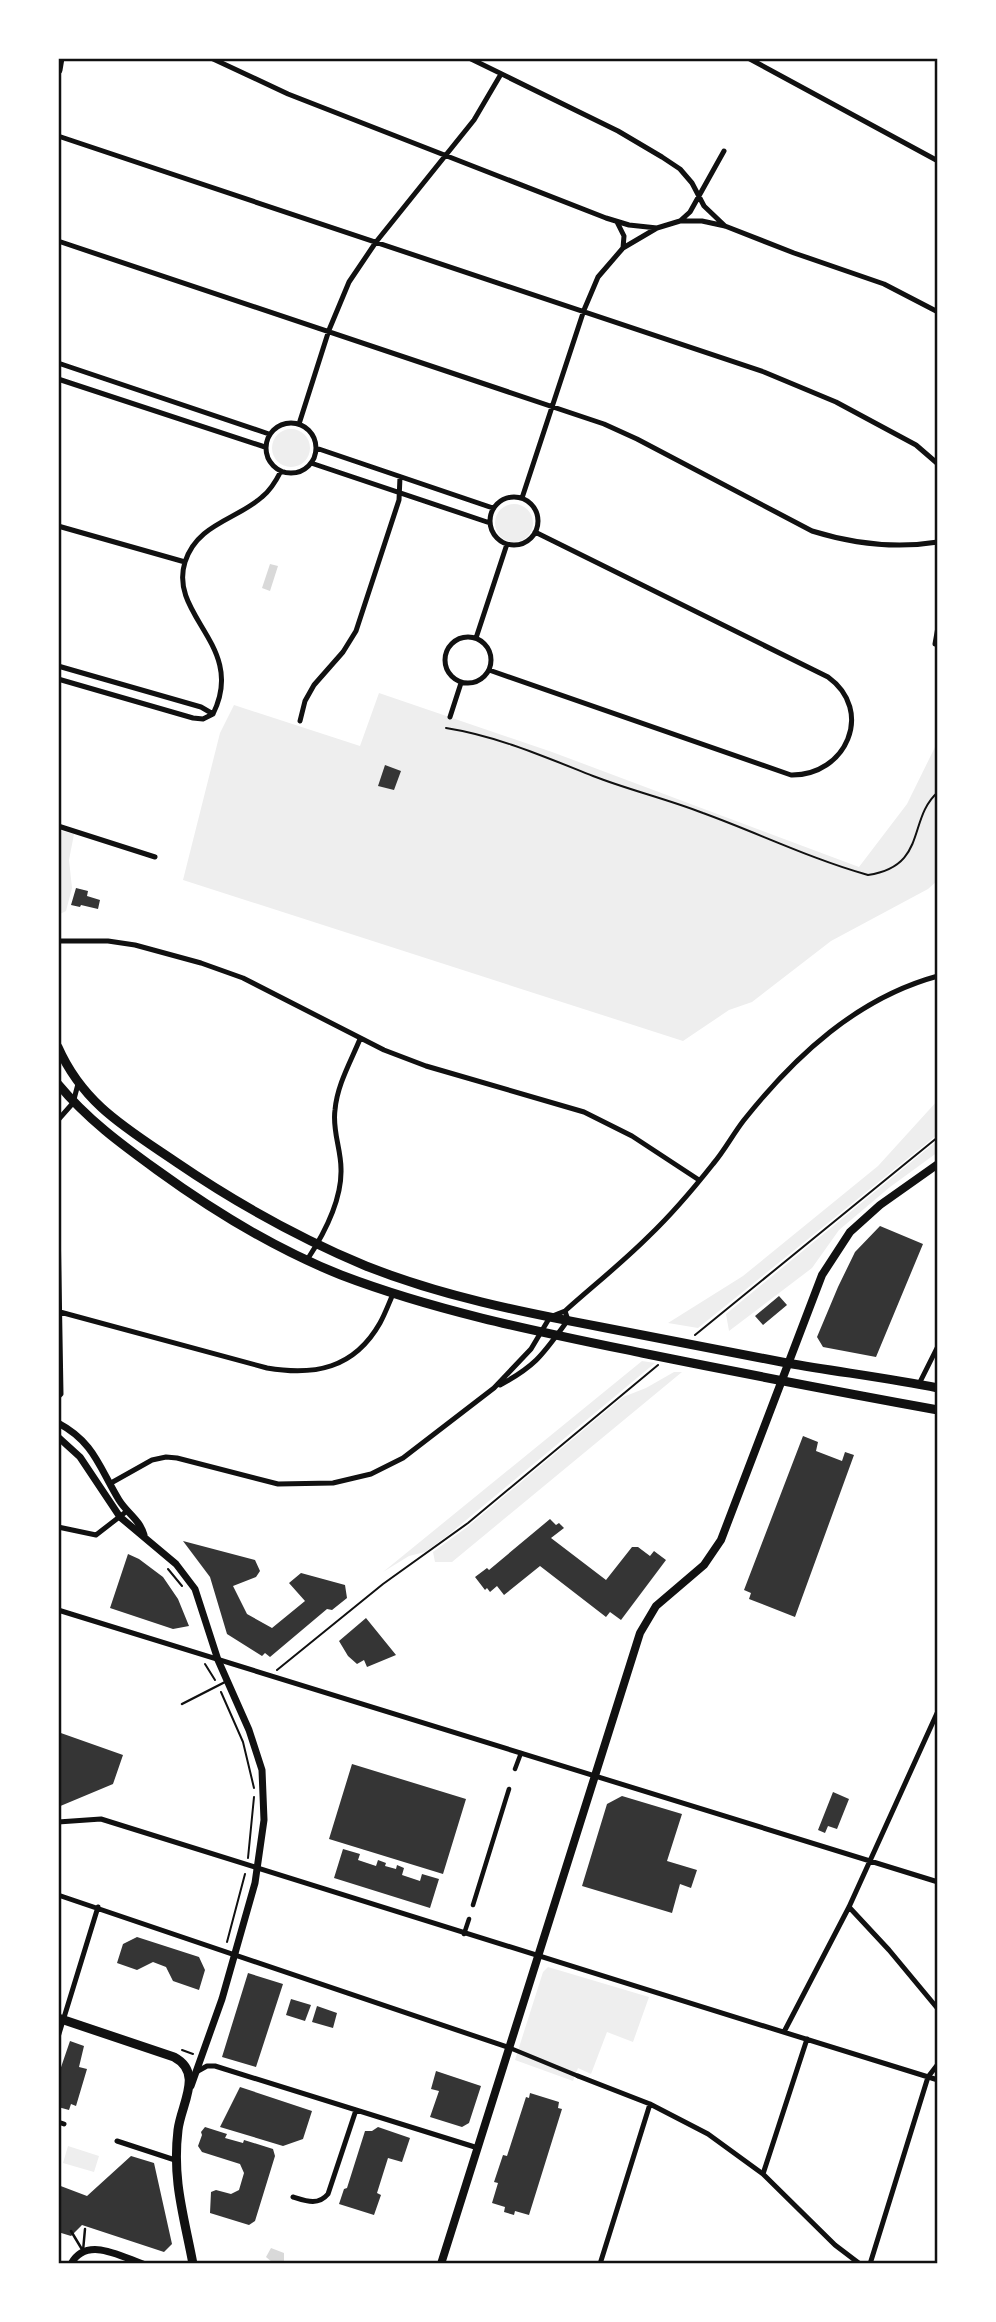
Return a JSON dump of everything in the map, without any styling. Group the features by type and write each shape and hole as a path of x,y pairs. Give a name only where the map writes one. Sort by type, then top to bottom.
{"main road":[{"path":"58,70 61,58"},
{"path":"58,1047 78,1084 105,1111 146,1142 247,1208 317,1244 368,1266 454,1295 550,1317 566,1316 788,1363 938,1388"},
{"path":"58,1084 73,1103 118,1142 181,1188 307,1260 393,1294 556,1336 938,1410"},
{"path":"73,1103 85,1103 105,1111"},
{"path":"441,2264 640,1633 656,1606 704,1565 714,1552 822,1275 843,1240 880,1205 938,1164"},
{"path":"60,2019 181,2061 188,2069 190,2089 178,2123 175,2160 176,2187 193,2264"}],"street":[{"path":"211,58 288,94 617,222 657,228"},
{"path":"469,58 618,131 662,156 680,169 711,214 725,226"},
{"path":"748,58 938,161"},
{"path":"299,424 329,330 349,282 376,242 482,110 501,74"},
{"path":"58,136 584,310 801,386 916,445 938,464"},
{"path":"680,221 690,212 724,151"},
{"path":"522,498 584,310 598,278 623,248 657,228 680,221 702,221 725,226 884,284 938,312"},
{"path":"617,222 624,236 623,248"},
{"path":"58,241 604,424 812,531 833,538 887,546 938,542"},
{"path":"58,363 269,434"},
{"path":"58,379 265,447"},
{"path":"133,403 138,389"},
{"path":"286,423 299,424 313,435 316,448 311,463 298,472 281,471 268,460 265,447 269,434 286,423"},
{"path":"316,448 493,509"},
{"path":"311,463 490,523"},
{"path":"58,679 193,718 203,719 213,714 222,694 220,661 212,640 187,600 184,586 185,562 202,536 213,525 261,499 281,471"},
{"path":"300,721 305,701 314,685 343,652 356,631 399,500 400,477"},
{"path":"522,498 536,512 538,518 535,532 522,544 507,544 495,537 490,523 493,509 504,499 522,498"},
{"path":"58,526 185,562"},
{"path":"489,670 791,775 821,770 831,764 848,745 851,713 842,692 828,677 535,532"},
{"path":"476,638 507,544"},
{"path":"935,645 938,627"},
{"path":"452,677 461,682 478,681 489,670 490,652 482,641 463,637 446,650 444,664 457,686 457,695"},
{"path":"58,666 201,707 213,714"},
{"path":"450,717 461,682"},
{"path":"113,695 116,683"},
{"path":"58,826 155,857"},
{"path":"58,941 108,941 135,945 243,978 360,1039 426,1066 584,1112 632,1136 699,1180"},
{"path":"494,1388 526,1371 538,1361 566,1316 650,1235 699,1180 781,1076 808,1049 878,1000 905,986 938,976"},
{"path":"307,1260 329,1219 338,1193 341,1170 334,1121 337,1098 360,1039"},
{"path":"58,1120 73,1103 78,1084"},
{"path":"58,1220 59,1396"},
{"path":"60,1312 267,1367 292,1372 313,1372 335,1365 365,1344 379,1324 393,1294"},
{"path":"111,1483 152,1460 166,1457 278,1484 333,1483 370,1474 403,1458 494,1388 531,1349 550,1317"},
{"path":"919,1384 927,1373 930,1359 938,1346"},
{"path":"58,1423 86,1444 118,1499 141,1525 144,1535"},
{"path":"58,1437 80,1457 120,1517 176,1564 195,1589 218,1660 249,1730 262,1770 264,1810 258,1869 235,1955 190,2089"},
{"path":"58,1527 96,1535 127,1511"},
{"path":"58,1610 938,1882"},
{"path":"785,2031 849,1907 938,1711"},
{"path":"515,1769 521,1753"},
{"path":"473,1905 509,1789"},
{"path":"58,1822 96,1818 938,2080"},
{"path":"58,1895 510,2048 650,2104 708,2133 764,2174 835,2245 860,2264"},
{"path":"58,2037 60,2019 98,1907"},
{"path":"849,1907 938,2009"},
{"path":"464,1934 469,1919"},
{"path":"764,2174 807,2039"},
{"path":"870,2264 928,2077 938,2064"},
{"path":"198,2071 212,2066 478,2148"},
{"path":"600,2264 650,2104"},
{"path":"293,2197 316,2202 328,2193 356,2110"},
{"path":"117,2141 175,2160"},
{"path":"71,2264 83,2251 89,2249 143,2264"}],"lane":[{"path":"182,1704 227,1681"},
{"path":"83,2251 85,2229"},
{"path":"71,2231 83,2251"}],"path":[{"path":"446,728 469,732 553,759 867,875 880,873 893,866 909,852 927,808 938,792"},
{"path":"703,1329 938,1137"},
{"path":"281,1668 383,1584 468,1523 646,1374"},
{"path":"167,1564 169,1571 184,1590"},
{"path":"207,1666 215,1681"},
{"path":"221,1692 249,1761 254,1797 251,1840"},
{"path":"228,1934 243,1886"}],"shaded area":[{"path":"291,429 305,434 310,448 305,462 291,467 277,462 272,448 277,434"},
{"path":"514,504 527,510 533,523 527,536 514,542 501,536 495,523 501,510"},
{"path":"270,564 278,566 270,591 262,588"},
{"path":"379,693 552,752 859,867 907,804 938,741 938,880 928,889 831,941 752,1002 729,1010 683,1041 183,880 220,733 234,705 360,746"},
{"path":"58,830 74,834 69,860 72,888 66,911 58,915"},
{"path":"938,1100 938,1134 698,1328 668,1323 743,1276 878,1166"},
{"path":"938,1140 938,1152 890,1187 839,1230 812,1268 729,1331 726,1314"},
{"path":"642,1361 655,1363 447,1536 425,1552 409,1556 383,1572"},
{"path":"674,1372 682,1372 452,1562 435,1562 433,1552 466,1528 623,1397"},
{"path":"548,1967 649,1997 633,2042 607,2032 591,2074 578,2068 573,2081 515,2060 543,1972"},
{"path":"68,2146 99,2156 94,2172 63,2163"},
{"path":"271,2248 284,2253 284,2264 268,2264 272,2262 266,2257"}],"building":[{"path":"385,765 401,771 394,790 378,786"},
{"path":"76,888 88,891 87,896 100,900 98,909 71,905"},
{"path":"880,1226 923,1244 876,1357 823,1347 817,1337 838,1287 855,1252"},
{"path":"779,1296 787,1305 763,1325 755,1316"},
{"path":"803,1436 818,1442 816,1451 842,1461 845,1452 854,1455 795,1617 749,1599 751,1593 744,1590"},
{"path":"550,1519 564,1528 551,1538 606,1580 632,1547 638,1547 650,1556 654,1551 666,1560 621,1620 610,1612 606,1617 540,1566 504,1595 497,1586 490,1592 487,1588 485,1590 475,1577 487,1568 489,1570"},
{"path":"183,1541 255,1560 260,1571 256,1577 233,1586 247,1614 272,1628 305,1601 289,1583 301,1573 345,1585 347,1598 332,1610 327,1609 270,1657 265,1653 262,1656 227,1634 210,1577"},
{"path":"128,1554 163,1577 178,1599 189,1626 173,1629 110,1608"},
{"path":"366,1618 396,1655 367,1667 364,1660 357,1664 348,1656 339,1641"},
{"path":"58,1732 123,1755 113,1784 58,1807"},
{"path":"352,1764 466,1799 443,1874 329,1839"},
{"path":"833,1792 849,1799 837,1829 828,1826 825,1833 818,1830"},
{"path":"622,1796 682,1814 667,1861 697,1870 691,1888 680,1884 672,1913 582,1886 607,1804"},
{"path":"343,1849 360,1854 358,1860 376,1866 378,1860 386,1863 385,1866 396,1869 397,1865 404,1868 402,1875 420,1881 422,1874 439,1879 430,1908 334,1878"},
{"path":"137,1937 199,1957 205,1970 199,1990 173,1981 166,1967 153,1962 137,1970 117,1963 123,1944"},
{"path":"248,1973 283,1984 256,2067 222,2057"},
{"path":"291,1999 311,2005 305,2021 286,2015"},
{"path":"317,2006 337,2013 333,2028 312,2022"},
{"path":"70,2041 84,2046 79,2067 87,2069 76,2106 71,2104 69,2110 58,2107 58,2076"},
{"path":"436,2071 481,2086 469,2123 462,2127 430,2117 439,2091 431,2089"},
{"path":"240,2087 312,2111 303,2139 283,2146 220,2127"},
{"path":"530,2093 559,2102 558,2108 562,2109 529,2215 515,2211 514,2215 504,2212 505,2207 492,2203 498,2183 494,2182 503,2155 507,2156 526,2097 529,2098"},
{"path":"205,2127 227,2134 225,2138 243,2143 244,2140 273,2149 275,2156 255,2221 249,2225 210,2213 211,2192 216,2190 231,2194 239,2190 244,2173 240,2164 202,2152 198,2146"},
{"path":"378,2127 410,2138 402,2162 388,2158 377,2193 381,2195 374,2215 339,2204 344,2189 347,2188 365,2131"},
{"path":"131,2156 154,2163 172,2244 164,2252 82,2225 71,2236 58,2232 58,2185 87,2196"}]}
